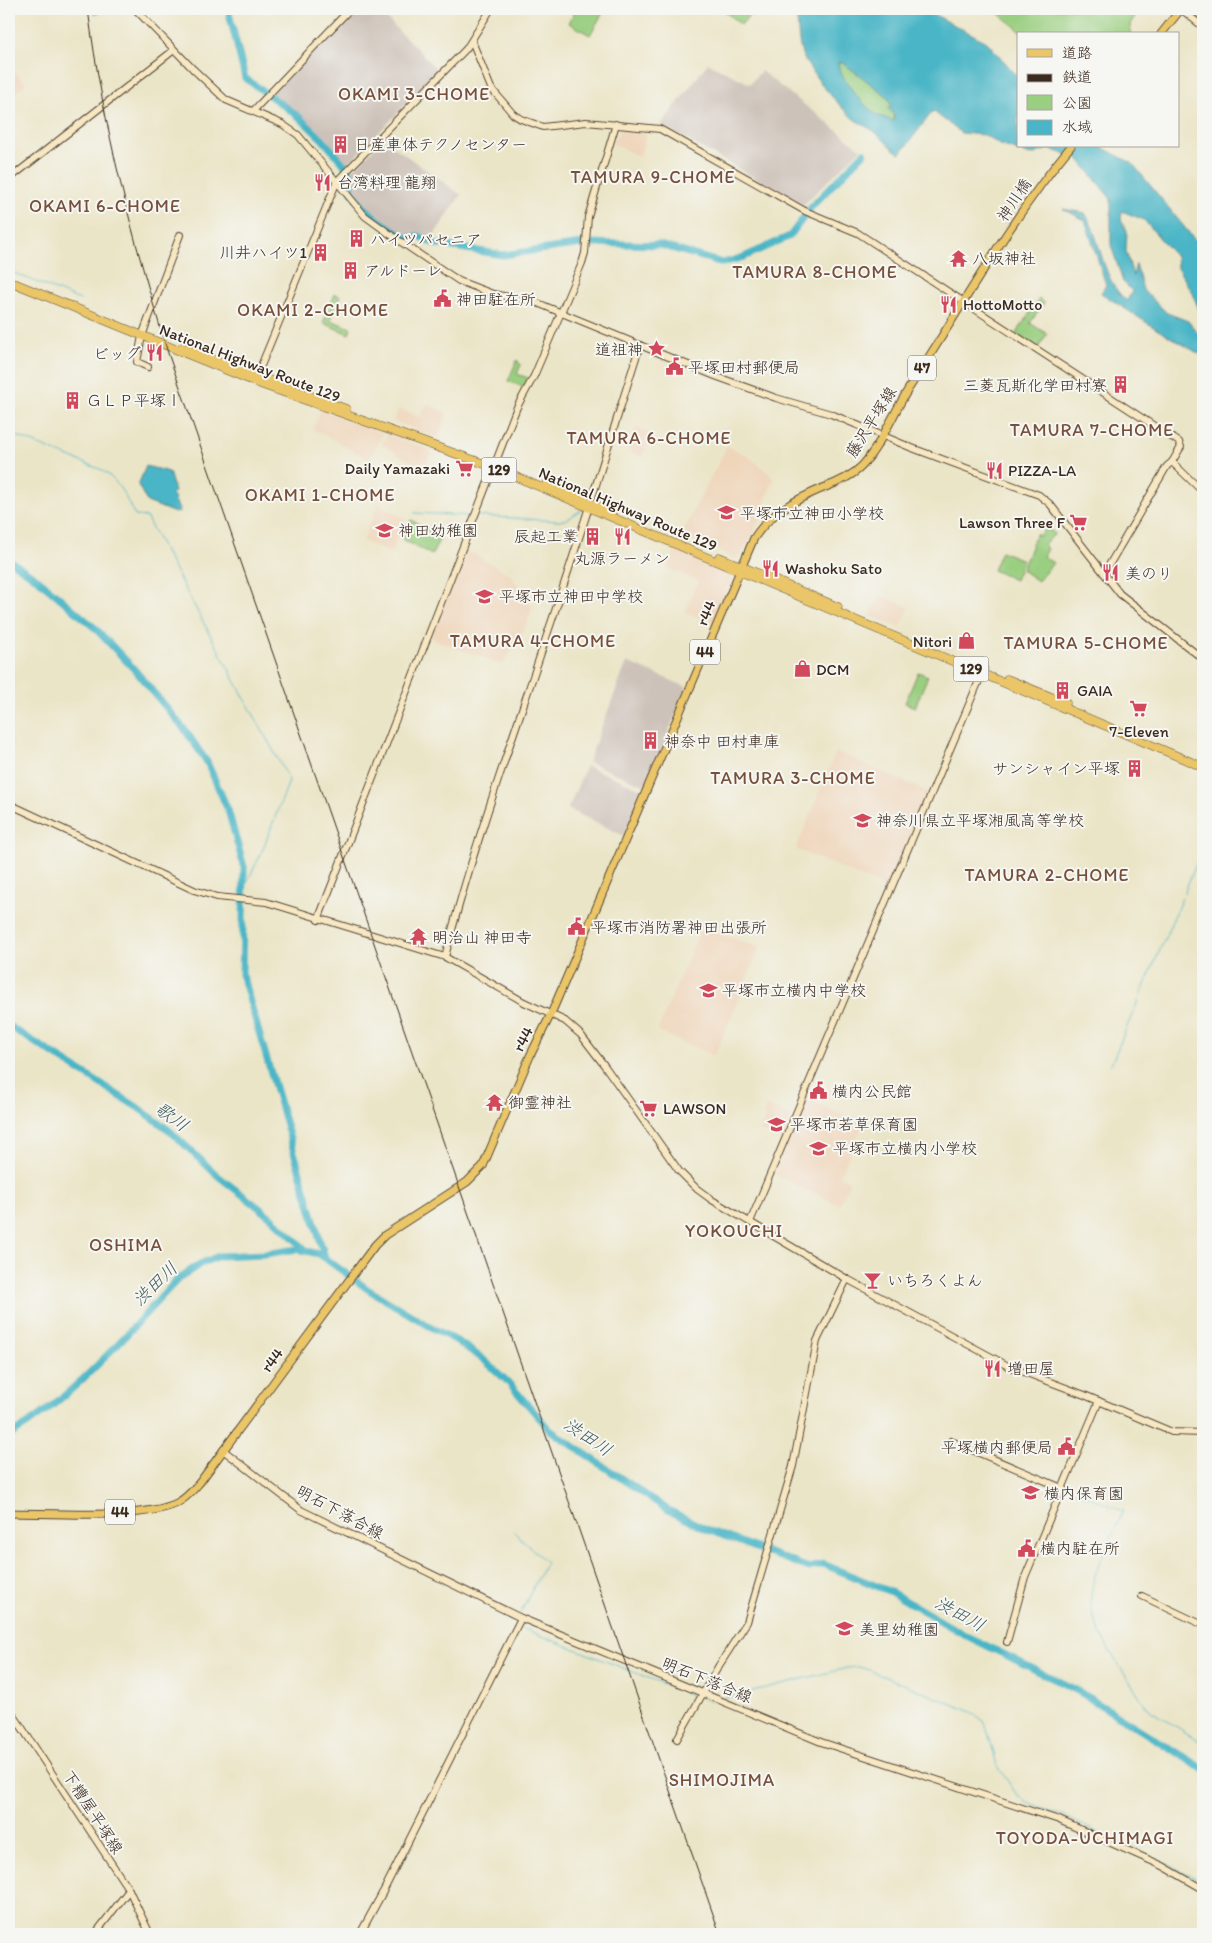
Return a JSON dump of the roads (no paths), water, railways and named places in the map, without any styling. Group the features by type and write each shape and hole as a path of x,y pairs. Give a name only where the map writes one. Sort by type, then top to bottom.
{"highway":[{"path":"1194,9 1202,11"},
{"name":"National Highway Route 129","path":"9,276 143,334"},
{"name":"National Highway Route 129","path":"9,281 256,379 494,465 1203,762"},
{"name":"National Highway Route 129","path":"983,671 1203,767"}],"main road":[{"path":"1163,32 1180,10"},
{"name":"神川橋","path":"996,252 1034,194 1069,148"},
{"name":"藤沢平塚線","path":"739,568 759,529 773,515 796,500 853,474 873,451 902,399 996,252"},
{"name":"r44","path":"223,1450 361,1263 385,1236 467,1182 483,1166 530,1056 551,1014 739,568"},
{"name":"44","path":"9,1513 116,1512 167,1507 186,1497 223,1450"}],"street":[{"path":"135,9 226,100 253,111 298,135 355,204 377,226 446,273 493,294 536,302 750,389 831,414 946,461 1029,490 1045,498 1105,572 1120,594 1203,659"},
{"path":"253,111 350,9"},
{"path":"256,379 337,181 452,64 472,40 491,9"},
{"path":"1180,10 1203,27"},
{"path":"472,40 491,88 514,114 521,119 543,127 552,128 579,122 660,129 807,212 858,233 1179,442 1181,447 1172,462 1167,466 1105,572"},
{"path":"9,179 174,50"},
{"path":"318,920 517,407 534,376 582,263 588,217 616,124"},
{"path":"148,367 137,362 143,334 180,234"},
{"path":"445,957 462,889 478,848 640,345"},
{"path":"1172,462 1203,492"},
{"path":"750,1222 983,671"},
{"path":"9,804 194,890 217,897 266,902 318,920 445,957 524,1002 572,1026 589,1045 687,1180 712,1200 848,1279 1008,1366 1099,1401 1172,1432 1203,1433"},
{"path":"677,1739 747,1622 794,1466 808,1378 819,1332 848,1279"},
{"path":"1007,1642 1025,1577 1099,1401"},
{"path":"951,1440 1062,1488"},
{"name":"明石下落合線","path":"223,1450 301,1510 521,1618 701,1696 821,1742 1058,1820 1163,1866 1203,1889"},
{"path":"1142,1596 1203,1625"},
{"path":"360,1934 389,1881 521,1618"},
{"name":"下糟屋平塚線","path":"9,1708 129,1890 150,1934"},
{"path":"95,1934 129,1890"}],"water":[{"path":"795,9 929,9 939,17 987,42 1017,76 1017,148 1103,148 1132,163 1203,250 1203,324 1194,296 1177,267 1176,257 1144,220 1122,211 1121,220 1127,231 1126,251 1133,276 1136,264 1143,290 1167,313 1188,321 1203,339 1203,356 1158,330 1101,293 1106,285 1085,220 1063,209 1085,213 1091,224 1107,271 1118,292 1127,301 1132,291 1123,282 1111,245 1111,199 1077,157 1048,149 1031,155 1000,145 985,135 961,133 933,111 900,154 874,131 855,120 833,98 806,62 799,43","holes":["842,62 887,96 892,107 888,108 894,115 894,121 874,113 848,84 838,63"]},
{"path":"146,466 169,472 175,492 172,493 180,512 175,513 147,502 138,485"}],"waterway":[{"path":"228,9 245,78 298,116 322,139 350,174 352,192 364,207 377,219 406,238 418,236 435,244 503,255 589,243 660,245 723,263 744,257 790,236 812,206 864,153"},
{"path":"9,271 80,300"},
{"path":"9,433 102,470 118,485 135,516 146,517 287,776 289,781 286,789 261,854 244,888"},
{"path":"478,516 559,521 568,519 581,510"},
{"path":"415,513 472,516"},
{"path":"9,560 40,581 95,628 134,669 185,730 207,762 228,810 244,867 242,974 325,1258"},
{"path":"1184,893 1203,848"},
{"path":"1141,994 1182,898"},
{"path":"1111,1064 1138,1001"},
{"name":"歌川","path":"9,1026 137,1107 169,1130 218,1176 271,1217 305,1249"},
{"name":"渋田川","path":"9,1436 33,1420 78,1384 178,1279 200,1264 219,1256 265,1254 298,1249 319,1254 369,1290 457,1341 483,1359 507,1381 550,1430 668,1510 708,1530 809,1568 823,1564 891,1592 965,1635 1078,1691 1203,1769"},
{"path":"1065,1487 1123,1511 1099,1564 1092,1586 1092,1609 1096,1623 1110,1651 1143,1702 1151,1711 1203,1743"},
{"path":"514,1532 546,1562 520,1614"},
{"path":"519,1627 697,1697"},
{"path":"724,1698 847,1668 859,1667 869,1670 972,1712 985,1722 997,1765 1015,1792 1027,1803 1065,1817 1203,1881"},
{"path":"703,1699 711,1700"}],"railway":[{"path":"88,9 102,97 120,183 168,353 720,1934"}],"place":[{"name":"日産車体テクノセンター","path":"340,144"},
{"name":"台湾料理 龍翔","path":"323,182"},
{"name":"ハイツパセニア","path":"356,239"},
{"name":"川井ハイツ1","path":"321,252"},
{"name":"八坂神社","path":"958,258"},
{"name":"アルドーレ","path":"350,270"},
{"name":"神田駐在所","path":"442,299"},
{"name":"HottoMotto","path":"949,304"},
{"name":"道祖神","path":"657,349"},
{"name":"ビッグ","path":"155,353"},
{"name":"平塚田村郵便局","path":"674,367"},
{"name":"三菱瓦斯化学田村寮","path":"1121,385"},
{"name":"ＧＬＰ平塚Ⅰ","path":"72,400"},
{"name":"Daily Yamazaki","path":"464,468"},
{"name":"PIZZA-LA","path":"994,470"},
{"name":"平塚市立神田小学校","path":"726,513"},
{"name":"Lawson Three F","path":"1079,522"},
{"name":"神田幼稚園","path":"384,530"},
{"name":"辰起工業","path":"592,536"},
{"name":"丸源ラーメン","path":"622,537"},
{"name":"Washoku Sato","path":"771,568"},
{"name":"美のり","path":"1111,573"},
{"name":"平塚市立神田中学校","path":"485,596"},
{"name":"Nitori","path":"966,641"},
{"name":"DCM","path":"802,669"},
{"name":"GAIA","path":"1063,690"},
{"name":"7-Eleven","path":"1139,709"},
{"name":"神奈中 田村車庫","path":"650,741"},
{"name":"サンシャイン平塚","path":"1134,768"},
{"name":"神奈川県立平塚湘風高等学校","path":"862,820"},
{"name":"平塚市消防署神田出張所","path":"577,927"},
{"name":"明治山 神田寺","path":"418,937"},
{"name":"平塚市立横内中学校","path":"708,990"},
{"name":"横内公民館","path":"818,1091"},
{"name":"御霊神社","path":"494,1102"},
{"name":"LAWSON","path":"649,1108"},
{"name":"平塚市若草保育園","path":"776,1124"},
{"name":"平塚市立横内小学校","path":"819,1148"},
{"name":"いちろくよん","path":"873,1280"},
{"name":"増田屋","path":"993,1368"},
{"name":"平塚横内郵便局","path":"1067,1447"},
{"name":"横内保育園","path":"1030,1493"},
{"name":"横内駐在所","path":"1026,1548"},
{"name":"美里幼稚園","path":"845,1629"}],"district":[{"name":"OKAMI 3-CHOME","path":"414,94"},
{"name":"TAMURA 9-CHOME","path":"653,177"},
{"name":"OKAMI 6-CHOME","path":"105,206"},
{"name":"TAMURA 8-CHOME","path":"815,272"},
{"name":"OKAMI 2-CHOME","path":"313,310"},
{"name":"TAMURA 7-CHOME","path":"1092,430"},
{"name":"TAMURA 6-CHOME","path":"649,438"},
{"name":"OKAMI 1-CHOME","path":"320,495"},
{"name":"TAMURA 4-CHOME","path":"533,641"},
{"name":"TAMURA 5-CHOME","path":"1086,643"},
{"name":"TAMURA 3-CHOME","path":"793,778"},
{"name":"TAMURA 2-CHOME","path":"1047,875"},
{"name":"YOKOUCHI","path":"734,1231"},
{"name":"OSHIMA","path":"126,1245"},
{"name":"SHIMOJIMA","path":"722,1780"},
{"name":"TOYODA-UCHIMAGI","path":"1085,1838"}]}
